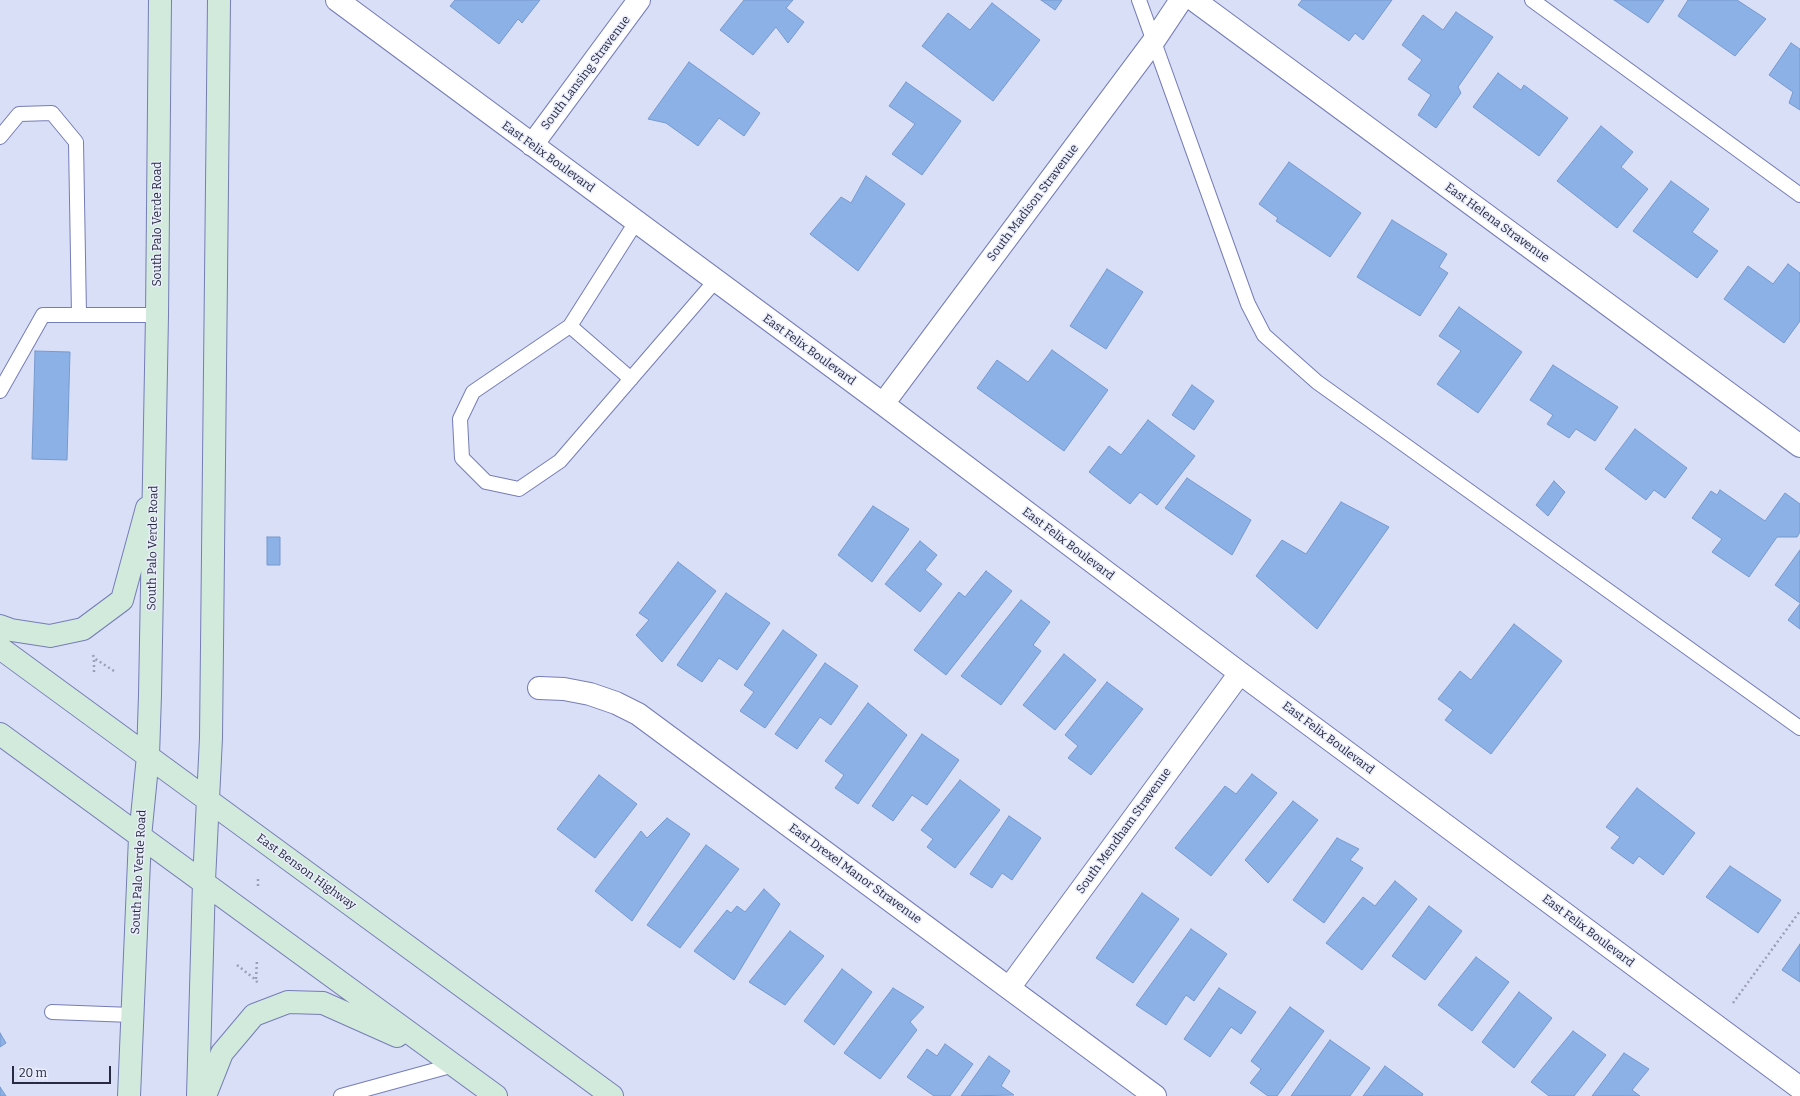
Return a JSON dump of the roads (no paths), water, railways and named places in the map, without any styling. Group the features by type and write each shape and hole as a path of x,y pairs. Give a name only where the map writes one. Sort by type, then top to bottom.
{"main road":[{"name":"South Palo Verde Road","path":"129,1096 140,837 148,756 157,315 160,0"},
{"path":"198,1096 204,881 211,738 219,0"},
{"path":"0,626 11,630 50,636 83,629 122,600 154,482"},
{"name":"East Benson Highway","path":"0,648 612,1096"},
{"path":"0,734 140,837 204,881 496,1096"},
{"path":"205,1096 222,1053 254,1014 288,1002 322,1003 382,1028 454,1065"}],"street":[{"name":"East Felix Boulevard","path":"337,0 883,404 1240,673 1800,1088"},
{"name":"South Lansing Stravenue","path":"532,145 640,0"},
{"name":"South Madison Stravenue","path":"883,404 1152,42 1181,0"},
{"name":"East Helena Stravenue","path":"1194,0 1800,446"},
{"name":"South Mendham Stravenue","path":"1009,988 1240,673"},
{"name":"East Drexel Manor Stravenue","path":"539,688 564,689 590,694 616,703 638,714 1155,1096"}],"lane":[{"path":"1139,0 1152,42 1248,304 1264,335 1317,382 1800,728"},
{"path":"1532,0 1800,195"},
{"path":"0,137 19,114 52,113 76,142 79,315"},
{"path":"636,222 570,326 473,392 460,419 462,458 486,482 519,489 560,461 716,280"},
{"path":"0,391 43,315 157,315"},
{"path":"570,326 631,379"},
{"path":"52,1012 132,1015"},
{"path":"341,1096 454,1065"}]}
